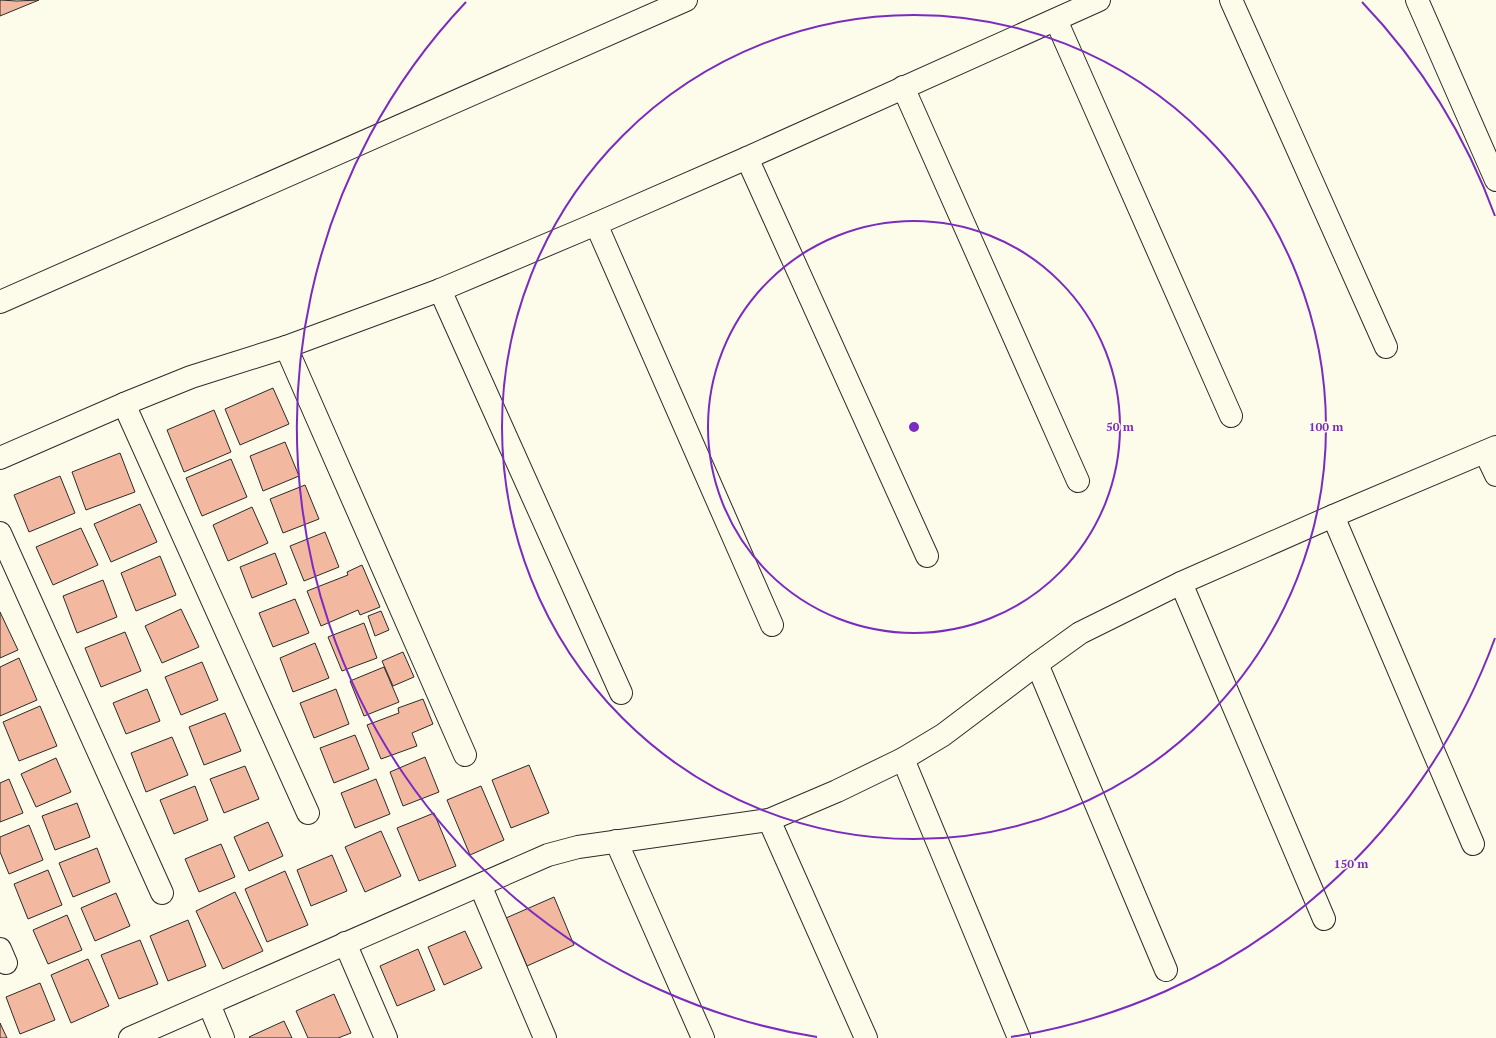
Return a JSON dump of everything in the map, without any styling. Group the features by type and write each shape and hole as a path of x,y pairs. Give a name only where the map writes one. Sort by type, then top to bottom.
{"street":[{"path":"0,302 686,0"},
{"path":"0,458 124,404 191,377 286,347 440,290 747,158 1099,0"},
{"path":"1231,0 1386,346"},
{"path":"1417,0 1496,180"},
{"path":"1056,20 1231,416"},
{"path":"903,87 1078,480"},
{"path":"747,158 927,556"},
{"path":"596,224 772,625"},
{"path":"440,290 621,693"},
{"path":"286,347 465,755"},
{"path":"124,404 308,813"},
{"path":"130,1038 548,855 578,847 769,820 837,791 903,759 943,735 1080,633 1181,583 1491,449 1496,475"},
{"path":"1333,516 1473,844"},
{"path":"0,533 162,893"},
{"path":"1181,583 1324,920"},
{"path":"1037,664 1166,970"},
{"path":"903,759 1019,1038"},
{"path":"769,820 866,1038"},
{"path":"616,841 703,1038"},
{"path":"480,885 545,1038"},
{"path":"345,943 386,1038"},
{"path":"209,1004 223,1038"}],"building":[{"path":"0,0 17,1 39,0 0,16"},
{"path":"273,388 289,424 240,445 225,409"},
{"path":"214,410 231,452 184,472 167,430"},
{"path":"285,442 299,476 263,491 250,456"},
{"path":"120,453 135,492 86,510 72,472"},
{"path":"231,459 247,497 202,516 186,478"},
{"path":"60,476 75,513 29,532 14,495"},
{"path":"305,485 319,519 283,533 270,499"},
{"path":"140,504 157,542 111,562 94,524"},
{"path":"252,507 268,543 228,561 213,525"},
{"path":"81,528 98,565 53,585 36,547"},
{"path":"325,532 339,567 304,581 290,546"},
{"path":"275,553 287,584 252,598 240,567"},
{"path":"160,556 176,595 136,611 121,573"},
{"path":"362,565 380,607 360,615 358,610 321,626 307,591 348,575 347,572"},
{"path":"103,580 117,617 77,633 63,596"},
{"path":"295,599 309,633 273,647 259,613"},
{"path":"181,609 199,647 162,663 145,626"},
{"path":"381,611 389,630 375,636 368,616"},
{"path":"0,612 18,650 0,658"},
{"path":"364,623 377,658 342,671 328,637"},
{"path":"125,632 141,671 101,687 85,648"},
{"path":"315,643 329,678 293,692 280,658"},
{"path":"403,652 414,677 393,686 382,661"},
{"path":"19,658 37,700 0,716 0,667"},
{"path":"202,662 218,700 181,715 165,677"},
{"path":"384,667 399,702 364,716 350,681"},
{"path":"147,689 160,721 126,734 113,703"},
{"path":"336,689 349,724 314,738 300,703"},
{"path":"423,699 433,724 412,733 417,746 381,759 367,725 399,713 398,708"},
{"path":"40,706 57,746 19,761 3,722"},
{"path":"225,713 241,751 204,765 189,727"},
{"path":"355,735 369,769 334,783 320,748"},
{"path":"172,737 188,775 146,792 131,753"},
{"path":"425,757 439,792 403,806 390,772"},
{"path":"56,758 71,792 36,807 21,774"},
{"path":"529,765 549,813 511,828 492,780"},
{"path":"245,766 259,799 224,813 210,779"},
{"path":"9,779 23,813 0,822 0,783"},
{"path":"376,779 390,814 355,828 341,793"},
{"path":"195,786 208,820 174,834 160,800"},
{"path":"481,786 504,840 470,855 447,800"},
{"path":"77,803 90,837 55,850 42,816"},
{"path":"434,813 456,866 419,881 397,828"},
{"path":"268,822 283,856 249,871 234,837"},
{"path":"29,825 43,860 9,874 0,852 0,837"},
{"path":"381,831 401,876 365,892 345,847"},
{"path":"221,844 235,877 199,892 185,859"},
{"path":"97,848 110,882 73,897 59,863"},
{"path":"332,855 347,891 311,906 297,870"},
{"path":"48,870 62,905 28,919 14,884"},
{"path":"285,871 308,925 267,942 245,889"},
{"path":"235,892 263,951 223,969 196,911"},
{"path":"116,893 130,926 95,941 81,908"},
{"path":"554,897 574,945 527,966 506,918"},
{"path":"67,915 82,950 48,964 33,930"},
{"path":"188,920 206,966 168,981 150,936"},
{"path":"465,931 482,968 444,985 428,947"},
{"path":"140,940 158,984 119,999 101,955"},
{"path":"418,949 435,990 397,1006 380,966"},
{"path":"88,959 109,1006 71,1023 51,975"},
{"path":"40,983 55,1020 20,1034 6,997"},
{"path":"334,994 351,1033 338,1038 308,1038 296,1011"},
{"path":"284,1021 292,1038 249,1037"},
{"path":"0,1023 7,1038 0,1038"}]}
